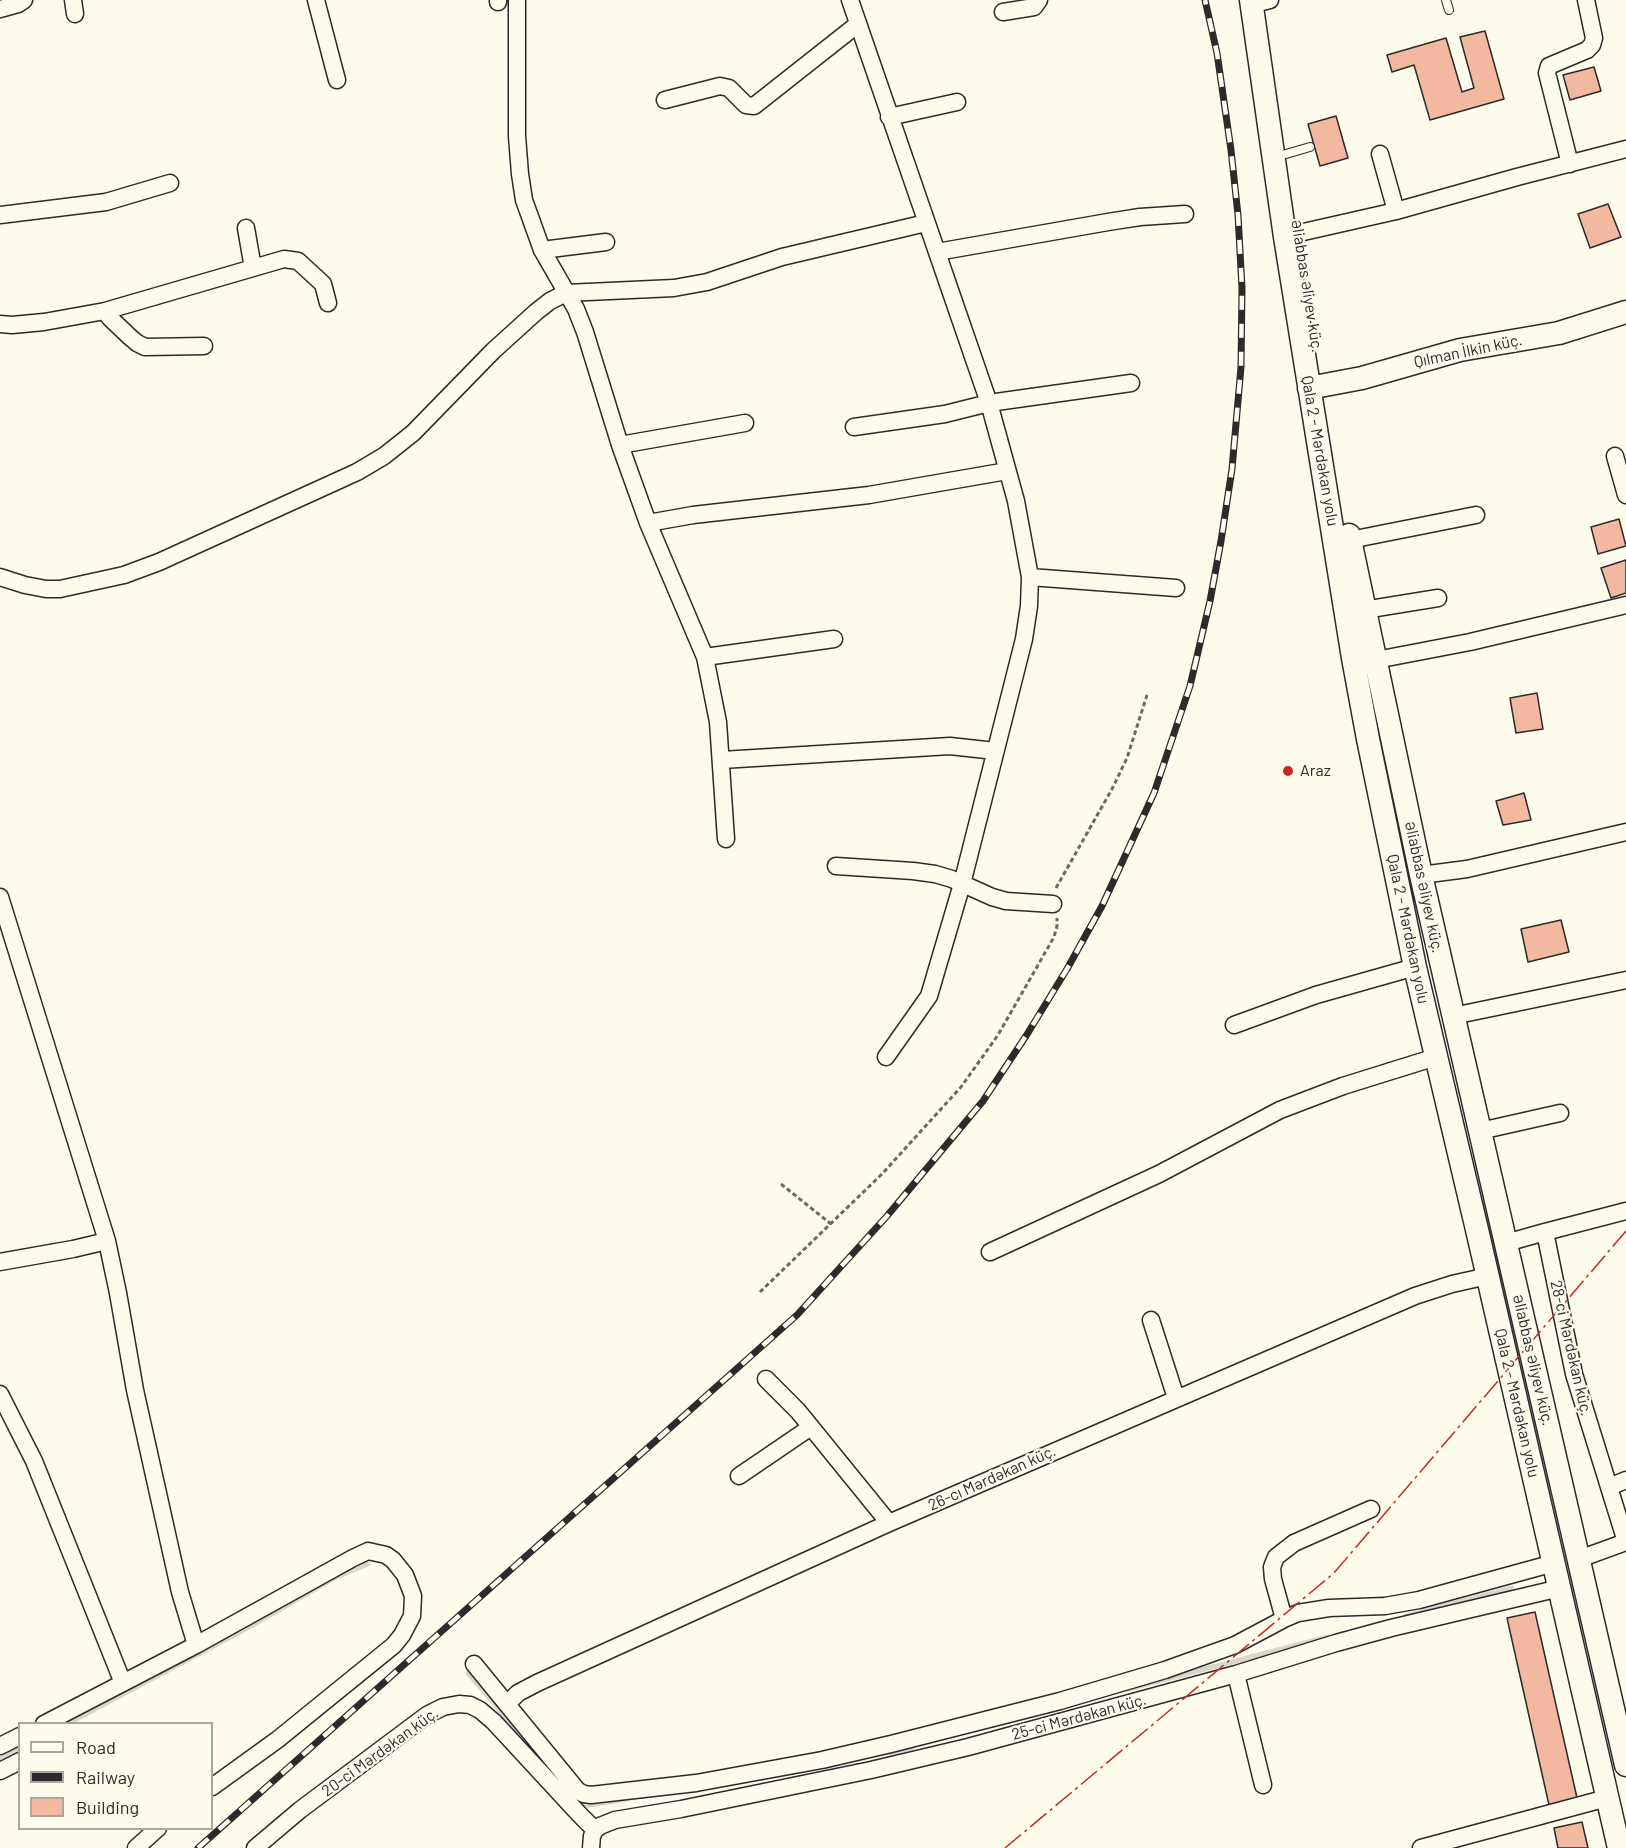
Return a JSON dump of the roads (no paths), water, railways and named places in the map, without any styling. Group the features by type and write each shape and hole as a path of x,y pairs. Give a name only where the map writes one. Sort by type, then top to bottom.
{"main road":[{"name":"Əliabbas Əliyev küç.","path":"1261,0 1299,233 1316,387 1421,875 1626,1766"},
{"name":"Qala 2 - Mərdəkan yolu","path":"1261,0 1285,237 1316,387 1353,658 1415,967 1619,1848"},
{"name":"Qılman İlkin küç.","path":"1316,387 1362,378 1460,350 1559,333 1626,312"},
{"path":"1488,1276 1512,1271"}],"street":[{"path":"0,9 24,0"},
{"path":"316,0 337,80"},
{"path":"517,0 517,136 525,200 542,250 576,309 648,523 705,657 718,722 726,838"},
{"path":"850,0 988,404 1016,501 1030,577 1024,639 962,884 929,996 886,1057"},
{"path":"1003,12 1034,7 1039,0"},
{"path":"1570,164 1547,73 1549,66 1587,50 1592,45 1594,38 1587,0"},
{"path":"665,100 720,86 729,88 746,105 754,106 858,24"},
{"path":"889,117 957,102"},
{"path":"1299,233 1396,211 1626,149"},
{"path":"1380,154 1396,211"},
{"path":"0,215 106,202 170,183"},
{"path":"937,252 1108,222 1185,214"},
{"path":"0,577 36,587 60,589 124,574 159,562 357,472 384,456 413,433 493,351 536,312 550,301 566,293 674,288 707,282 782,257 926,223"},
{"path":"246,228 253,268"},
{"path":"542,250 606,242"},
{"path":"0,324 44,322 105,311 284,259 298,261 323,284 328,303"},
{"path":"105,311 130,337 145,347 204,346"},
{"path":"854,427 1131,383"},
{"path":"620,445 745,423"},
{"path":"1615,456 1626,495"},
{"path":"648,523 693,515 869,495 1007,471"},
{"path":"1350,540 1476,516"},
{"path":"1030,577 1176,588"},
{"path":"1364,610 1438,598"},
{"path":"1376,660 1470,642 1626,605"},
{"path":"705,657 834,639"},
{"path":"722,760 950,746 995,751"},
{"path":"1421,875 1467,869 1626,832"},
{"path":"836,866 935,874 1006,901 1053,904"},
{"path":"0,897 107,1241 140,1413 180,1592 196,1645"},
{"path":"1234,1025 1342,987 1415,967"},
{"path":"1453,1016 1626,980"},
{"path":"990,1252 1159,1174 1280,1110 1343,1086 1436,1057"},
{"path":"1480,1131 1560,1113"},
{"path":"1506,1243 1626,1211"},
{"name":"28-ci Mərdəkan küç.","path":"1545,1232 1574,1374 1626,1542"},
{"path":"0,1262 107,1241"},
{"name":"26-cı Mərdəkan küç.","path":"507,1704 518,1694 537,1683 889,1523 1415,1296 1488,1276"},
{"path":"1151,1320 1176,1398"},
{"path":"766,1379 811,1427 889,1523"},
{"path":"0,1394 34,1461 123,1683"},
{"path":"739,1476 811,1427"},
{"path":"1608,1487 1626,1480"},
{"path":"1284,1619 1273,1579 1272,1567 1276,1557 1294,1544 1371,1509"},
{"path":"1579,1559 1626,1542"},
{"path":"48,1722 196,1645 353,1558 368,1551 377,1552 393,1560 405,1575 413,1596 412,1616 402,1635 394,1645 277,1740 213,1786"},
{"path":"474,1664 578,1791 591,1795 657,1789 696,1784 822,1760 1060,1701 1165,1670 1235,1646 1284,1619 1311,1610 1385,1606 1419,1600 1554,1563"},
{"name":"25-ci Mərdəkan küç.","path":"596,1830 615,1820 681,1809 871,1770 968,1747 1236,1674 1336,1642 1560,1588"},
{"path":"1236,1674 1263,1785"},
{"name":"20-ci Mərdəkan küç.","path":"255,1848 300,1810 426,1715 443,1707 459,1704 470,1705 480,1710 494,1722 596,1830"},
{"path":"0,1746 18,1737"},
{"path":"0,1771 18,1762"},
{"path":"1421,1848 1607,1798"},
{"path":"136,1848 156,1830"},
{"path":"591,1848 592,1836 596,1830"}],"lane":[{"path":"1446,0 1449,10"},
{"path":"1286,154 1310,147"}],"waterway":[{"path":"71,1722 251,1626 334,1578 368,1564"},
{"path":"1406,1616 1512,1588"},
{"path":"1128,1689 1328,1637"},
{"path":"468,1673 541,1758"},
{"path":"890,1753 913,1747"},
{"path":"0,1759 18,1750"},
{"path":"578,1801 581,1805 589,1805 627,1799"}],"railway":[{"path":"198,1848 797,1315 887,1216 983,1101 1067,969 1102,906 1154,793 1190,686 1210,601 1232,469 1241,367 1242,288 1238,215 1217,53 1205,0"}],"place":[{"name":"Araz","path":"1288,771"}]}
